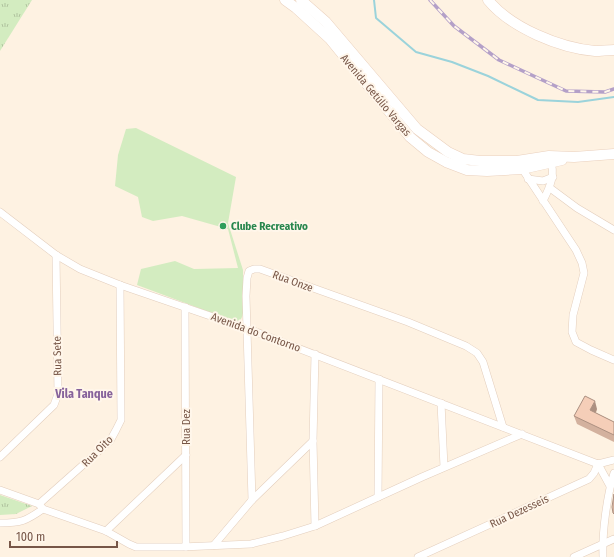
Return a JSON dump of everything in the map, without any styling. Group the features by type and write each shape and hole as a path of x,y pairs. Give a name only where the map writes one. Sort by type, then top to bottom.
{"main road":[{"name":"Avenida Getúlio Vargas","path":"285,0 330,39 395,112 448,152 463,159 480,162 520,165 574,157 614,154"},
{"name":"Avenida Getúlio Vargas","path":"301,0 326,22 377,80 395,112"},
{"path":"488,0 492,5 527,30 562,44 596,51 614,50"}],"street":[{"path":"543,201 550,188 553,177 551,160"},
{"path":"520,165 576,250 582,263 584,273 573,315 572,332 576,342 614,360"},
{"path":"528,179 543,181 553,177"},
{"path":"550,188 577,208 614,230"},
{"name":"Avenida do Contorno","path":"0,212 56,255 80,269 120,285 246,328 598,464"},
{"name":"Rua Sete","path":"0,457 54,405 58,394 56,255"},
{"name":"Rua Onze","path":"252,500 246,328 247,278 249,271 254,269 260,269 408,322 466,346 476,353 483,362 503,427"},
{"name":"Rua Oito","path":"0,523 21,522 30,519 41,506 110,441 116,430 120,420 120,285"},
{"name":"Rua Dez","path":"185,307 186,547"},
{"path":"315,354 313,441 315,526"},
{"path":"378,497 379,379"},
{"path":"441,403 444,467"},
{"path":"0,490 106,531 136,547 186,547 251,544 315,526 444,467 522,434"},
{"path":"214,545 252,500 313,441"},
{"path":"106,531 186,455"},
{"path":"610,486 598,464 614,460"},
{"name":"Rua Dezesseis","path":"418,557 589,478 594,473 598,464"},
{"path":"603,557 603,544 610,486 614,473"},
{"path":"574,557 614,539"}],"green space":[{"path":"0,0 32,0 0,51"},
{"name":"Clube Recreativo","path":"136,128 236,177 228,223 243,270 243,313 242,318 239,321 236,322 137,285 141,269 175,261 194,269 238,268 228,229 182,216 153,221 142,217 138,197 115,186 118,155 126,129"},
{"path":"0,495 32,506 16,514 0,515"}],"building":[{"path":"585,396 595,401 590,410 614,422 614,435 574,416"},
{"path":"614,494 614,514 612,507"}],"waterway":[{"path":"374,0 376,18 416,52 452,62 488,76 538,100 578,102 614,97"}],"railway":[{"path":"430,0 454,26 499,60 566,91 605,92 614,89"}],"place":[{"name":"Clube Recreativo","path":"223,226"}],"district":[{"name":"Vila Tanque","path":"84,394"}]}
